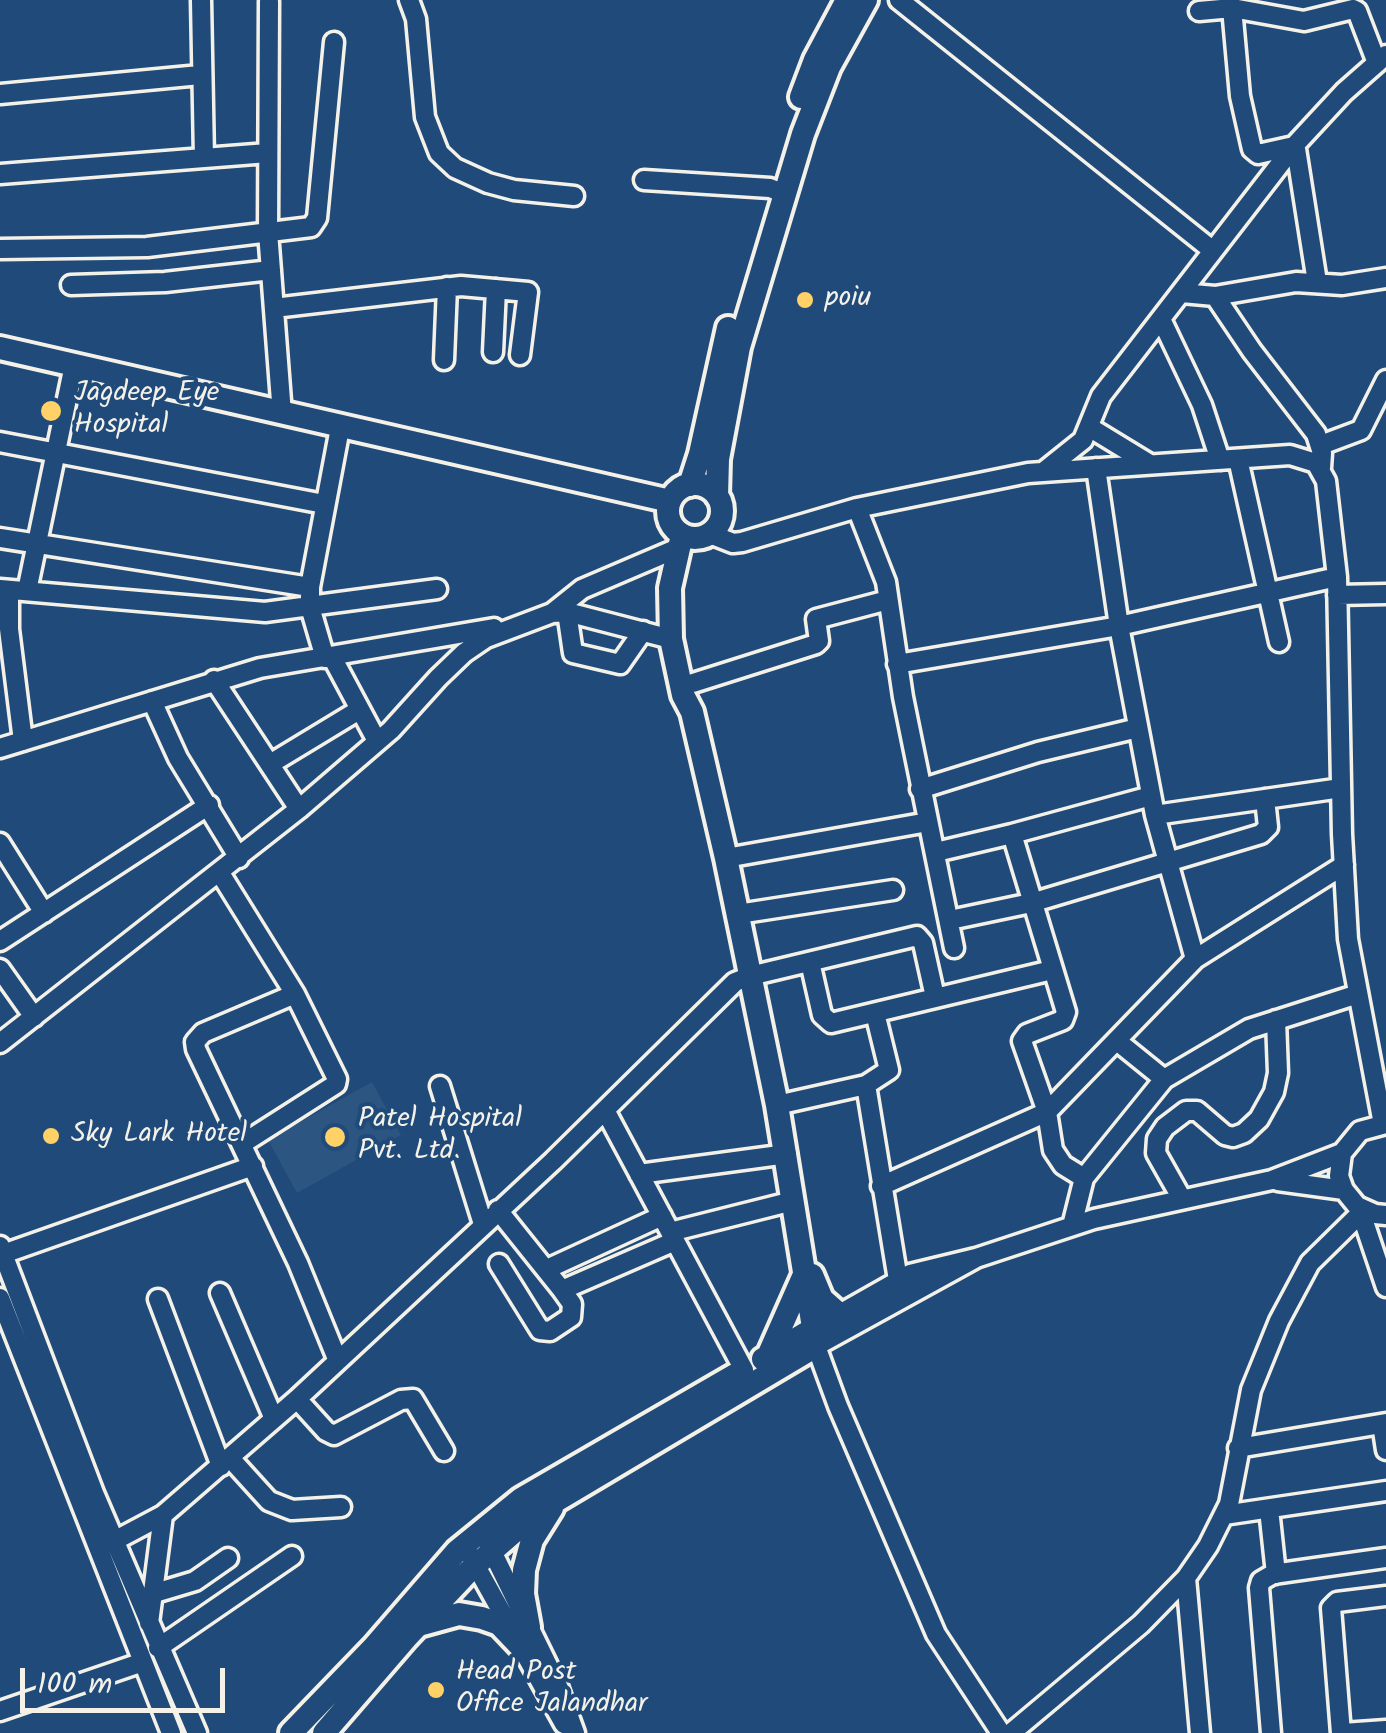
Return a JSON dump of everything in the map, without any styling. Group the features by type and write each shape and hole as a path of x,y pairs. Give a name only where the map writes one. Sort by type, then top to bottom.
{"main road":[{"path":"690,484 724,343 752,274 814,60 847,0"},
{"path":"796,131 866,0"},
{"path":"752,274 718,459 717,496 722,509 718,525 691,539 670,588 671,639 726,858 778,1105 815,1337"},
{"path":"0,348 670,502"},
{"path":"691,539 668,518 670,502 682,487 690,484 706,487 717,496"},
{"path":"691,539 681,598 682,638 693,683 692,712"},
{"path":"801,1248 822,1299 838,1314"},
{"path":"768,1356 797,1297 804,1272"},
{"path":"324,1733 521,1499 768,1356 815,1337"},
{"path":"291,1733 479,1548 815,1337"},
{"path":"418,1626 459,1614 482,1618 524,1636 524,1570 532,1540 557,1500"}],"street":[{"path":"200,0 204,158"},
{"path":"409,0 416,19 424,117 439,152 455,168 488,183 514,190 574,196"},
{"path":"898,0 1212,250"},
{"path":"269,2 268,232 282,414"},
{"path":"1232,8 1240,96 1252,149 1258,154 1294,146"},
{"path":"1042,472 1075,448 1089,427 1101,396 1294,146 1381,59 1352,8 1295,20 1232,8 1199,11"},
{"path":"0,249 147,247 316,224 334,42"},
{"path":"0,94 200,75"},
{"path":"1294,146 1299,156 1317,282"},
{"path":"0,174 268,153"},
{"path":"644,180 778,191"},
{"path":"71,285 165,282 271,270"},
{"path":"1182,293 1215,296 1317,282 1342,285 1386,278"},
{"path":"274,308 448,287 528,292 520,355"},
{"path":"444,360 448,287"},
{"path":"493,352 496,289"},
{"path":"815,1337 838,1314 910,1274 976,1258 1072,1226 1272,1180 1342,1153 1360,1131 1384,1124 1348,939 1337,586 1321,445 1215,296"},
{"path":"1162,321 1229,460 1279,642"},
{"path":"22,740 4,630 12,590 36,544 74,365"},
{"path":"1361,430 1386,380"},
{"path":"1321,445 1386,424"},
{"path":"1089,427 1148,463"},
{"path":"340,428 310,587 310,607 329,657 378,742"},
{"path":"0,442 324,504"},
{"path":"559,612 582,589 691,539 742,542 858,508 1042,472 1290,455 1310,459 1321,468"},
{"path":"1096,468 1119,626 1153,806 1195,959"},
{"path":"858,508 883,571 920,789 954,948"},
{"path":"0,538 310,587"},
{"path":"897,664 1119,626 1267,591 1337,586 1386,594"},
{"path":"12,590 243,612 437,589"},
{"path":"693,683 816,644 816,620 888,600"},
{"path":"559,612 572,653 620,664 643,632"},
{"path":"0,748 260,668 522,622 559,612 671,639"},
{"path":"0,1043 299,809 378,742 464,652 522,622"},
{"path":"214,680 299,809"},
{"path":"152,701 178,758 239,858"},
{"path":"270,764 359,710"},
{"path":"920,789 1038,752 1138,728"},
{"path":"936,852 1153,806 1266,799 1341,788"},
{"path":"950,920 1031,903 1261,834 1268,827 1266,799"},
{"path":"0,941 209,805"},
{"path":"726,858 928,822"},
{"path":"1012,834 1066,1016 1028,1034 1022,1041 1047,1112 1057,1158 1084,1178"},
{"path":"1,849 44,912"},
{"path":"881,1186 1047,1112 1195,959 1344,865"},
{"path":"220,873 296,994 334,1069 336,1084 242,1144"},
{"path":"738,914 893,890"},
{"path":"114,1541 163,1515 296,1399 605,1110 724,990 750,976 918,936 935,997"},
{"path":"810,962 824,1020 831,1023 1052,970"},
{"path":"0,969 27,1023"},
{"path":"296,994 203,1033 195,1042 338,1361"},
{"path":"1072,1226 1084,1178 1164,1079 1236,1036 1358,994"},
{"path":"778,1105 866,1086 888,1070 875,1013"},
{"path":"1182,1199 1156,1152 1157,1139 1165,1127 1186,1111 1197,1111 1232,1137 1244,1133 1258,1119 1274,1092 1278,1073 1276,1020"},
{"path":"0,1054 27,1023"},
{"path":"1117,1041 1164,1079"},
{"path":"440,1086 483,1224"},
{"path":"866,1086 898,1280"},
{"path":"605,1110 744,1370"},
{"path":"1342,1153 1339,1176 1344,1190 1363,1212 1386,1287"},
{"path":"639,1174 787,1154"},
{"path":"197,1733 114,1541 2,1250 252,1166"},
{"path":"1272,1180 1344,1190"},
{"path":"548,1269 669,1230 794,1201"},
{"path":"498,1210 548,1269 572,1304 572,1317 542,1332 499,1264"},
{"path":"1010,1733 1141,1624 1186,1578 1224,1514 1250,1390 1301,1278 1325,1246 1363,1212 1386,1215"},
{"path":"562,1290 669,1230"},
{"path":"815,1337 976,1258"},
{"path":"220,1292 274,1418"},
{"path":"0,1298 171,1733"},
{"path":"158,1298 226,1462 269,1501 292,1510 341,1507"},
{"path":"815,1337 838,1406 936,1634 1001,1733"},
{"path":"296,1399 326,1432 338,1435 401,1400 413,1399 444,1452"},
{"path":"1238,1448 1384,1423 1386,1450"},
{"path":"1224,1514 1386,1492"},
{"path":"1269,1509 1276,1574"},
{"path":"149,1626 163,1515"},
{"path":"479,1548 524,1636 558,1686 572,1733"},
{"path":"158,1648 292,1556"},
{"path":"155,1593 196,1581 228,1558"},
{"path":"1271,1733 1259,1588 1265,1577 1386,1558"},
{"path":"1186,1578 1200,1733"},
{"path":"1386,1596 1337,1602 1331,1608 1342,1733 1386,1730"},
{"path":"0,1712 143,1662"}],"shaded area":[{"name":"Patel Hospital Pvt. Ltd.","path":"372,1082 401,1135 297,1193 268,1140"}],"place":[{"name":"poiu","path":"805,300"},
{"name":"Jagdeep Eye Hospital","path":"51,411"},
{"name":"Sky Lark Hotel","path":"51,1136"},
{"name":"Patel Hospital Pvt. Ltd.","path":"335,1137"},
{"name":"Head Post Office Jalandhar","path":"436,1690"}]}
